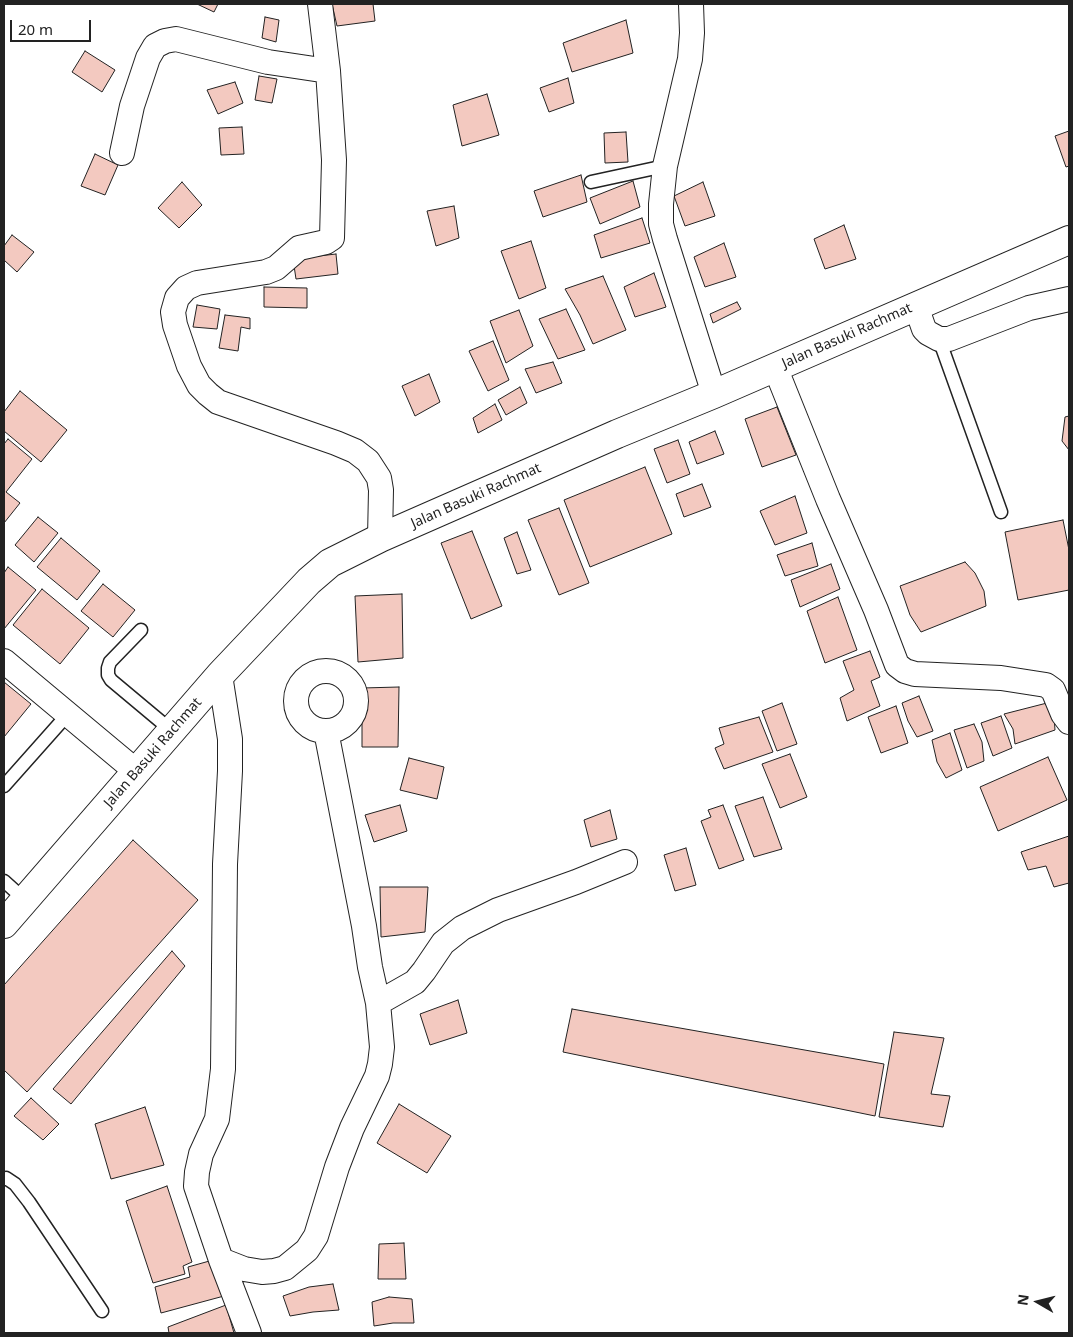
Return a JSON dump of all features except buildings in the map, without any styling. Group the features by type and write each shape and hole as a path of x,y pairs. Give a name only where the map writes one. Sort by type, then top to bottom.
{"highway":[{"name":"Jalan Basuki Rachmat","path":"4,924 220,675 309,581 340,557 617,434 775,368 1069,240"}],"street":[{"path":"320,4 328,71 334,160 332,238 326,242 298,248 276,268 266,272 197,284 186,288 177,298 173,312 175,325 189,366 199,385 218,402 336,443 355,451 368,461 379,478 382,490 380,538"},
{"path":"691,4 692,33 690,59 665,166 661,204 662,224 665,239 714,394"},
{"path":"122,153 132,106 148,58 155,46 165,41 176,40 268,62 328,71"},
{"path":"916,306 924,329 933,337 949,339 1029,308 1069,299"},
{"path":"775,368 897,665 905,671 915,674 1001,678 1046,685 1053,690 1063,714 1069,722"},
{"path":"4,661 137,772"},
{"path":"220,675 230,739 225,874 223,1069 217,1119 202,1154 197,1172 196,1186 221,1260 250,1333"},
{"path":"221,1260 262,1272 285,1268 307,1250 316,1236 337,1167 352,1128 377,1076 382,1047 378,1003 326,731"},
{"path":"378,1003 414,982 443,943 462,928 498,910 625,862"}],"lane":[{"path":"591,182 665,166"},
{"path":"939,339 1001,512"},
{"path":"141,630 110,662 108,675 111,680 172,731"},
{"path":"4,786 68,714"},
{"path":"4,881 25,900"},
{"path":"4,1178 15,1184 102,1311"}]}
